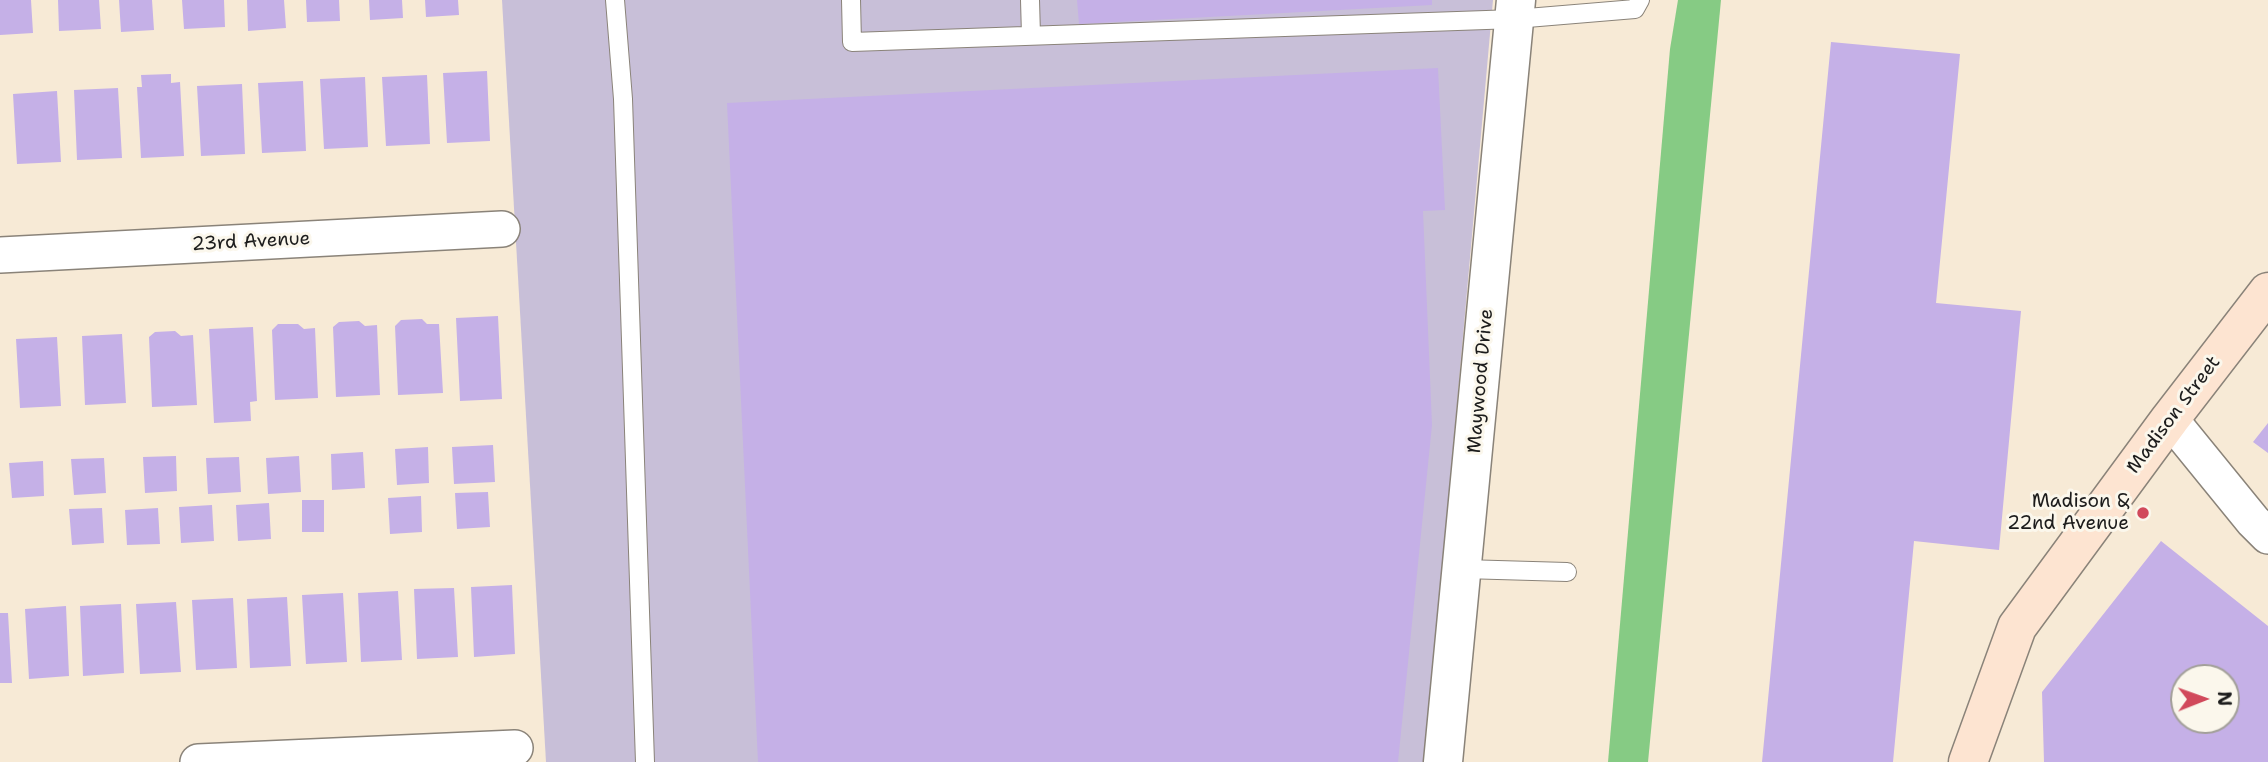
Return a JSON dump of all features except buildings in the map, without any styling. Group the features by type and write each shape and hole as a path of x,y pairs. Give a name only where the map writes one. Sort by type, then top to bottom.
{"main road":[{"name":"Madison Street","path":"1968,762 2017,627 2170,419 2268,292"}],"street":[{"name":"Maywood Drive","path":"1443,762 1516,9"},
{"name":"23rd Avenue","path":"0,255 502,229"},
{"path":"2170,419 2268,536"},
{"path":"198,762 515,748"}],"lane":[{"path":"615,0 623,99 645,762"},
{"path":"850,0 852,42 1516,9 1635,9 1640,0"},
{"path":"1030,0 1031,35"},
{"path":"1463,569 1567,572"}],"shaded area":[{"path":"502,0 1493,0 1425,762 546,762"}],"green space":[{"path":"1678,0 1721,0 1648,762 1608,762 1670,49"}],"place":[{"name":"Madison & 22nd Avenue","path":"2143,513"}]}
